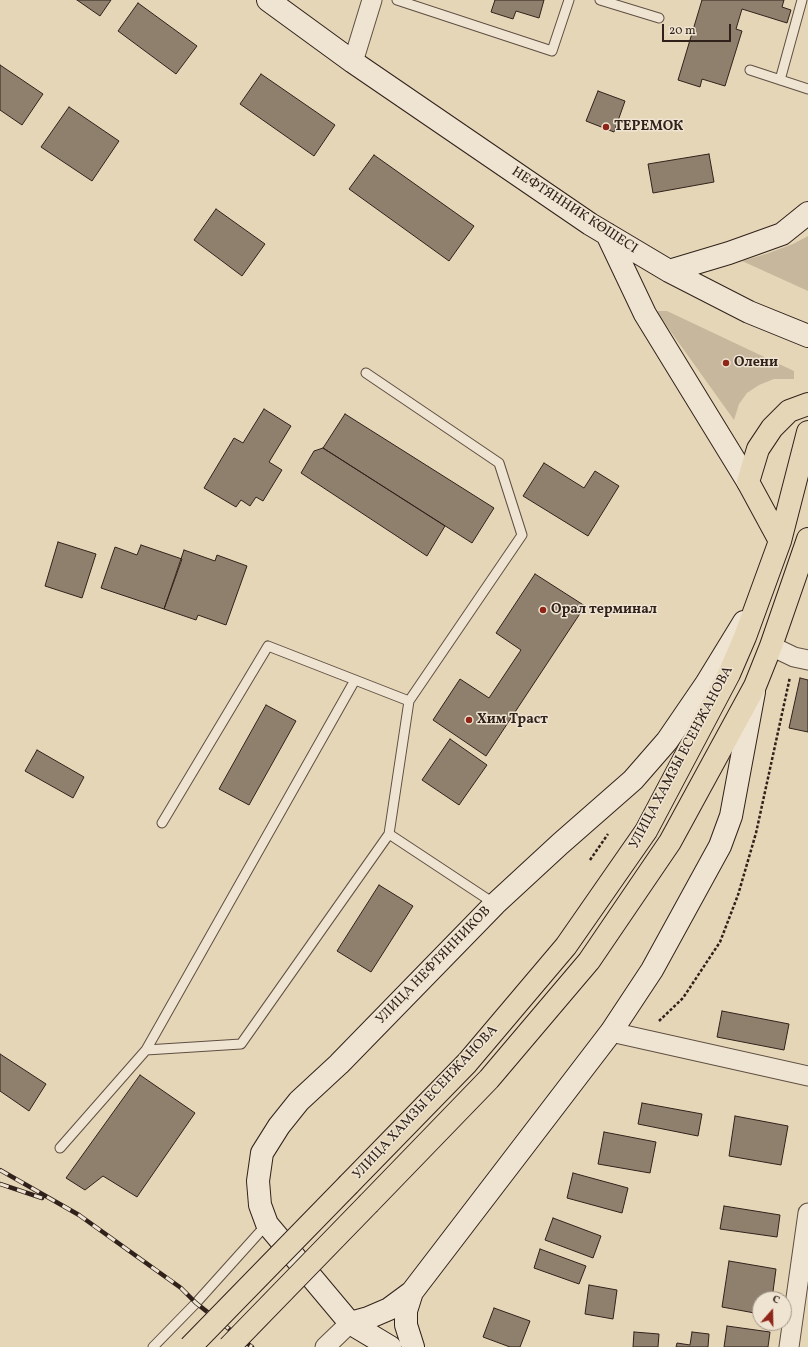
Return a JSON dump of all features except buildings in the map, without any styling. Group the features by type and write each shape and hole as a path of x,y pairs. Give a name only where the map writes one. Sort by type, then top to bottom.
{"main road":[{"path":"780,541 748,482 758,449 772,428 789,411 808,404"},
{"name":"УЛИЦА ХАМЗЫ ЕСЕНЖАНОВА","path":"190,1347 468,1063 566,946 646,831 729,674 745,637 780,541 808,432"},
{"name":"УЛИЦА ХАМЗЫ ЕСЕНЖАНОВА","path":"229,1347 489,1079 589,960 670,842 755,686 771,646 808,539"}],"street":[{"name":"НЕФТЯННИК КӨШЕСІ","path":"268,0 353,62 590,224 669,271 749,312 808,336"},
{"path":"353,62 372,0"},
{"path":"669,271 729,253 782,234 808,213"},
{"path":"607,234 645,314 748,482"},
{"name":"УЛИЦА НЕФТЯННИКОВ","path":"390,1347 350,1323 268,1224 260,1205 258,1182 262,1153 279,1126 299,1101 339,1064 495,904 633,780 662,747 706,684 763,590"},
{"path":"771,646 794,657 808,660"},
{"path":"325,1347 350,1323 368,1318 389,1309 412,1292 611,1032 652,970 720,846 731,816 755,686"},
{"path":"611,1032 808,1076"},
{"path":"790,1347 808,1213"},
{"path":"412,1292 406,1311 406,1326 413,1347"}],"lane":[{"path":"397,0 552,51 569,0"},
{"path":"600,0 659,18"},
{"path":"780,80 802,0"},
{"path":"750,70 808,89"},
{"path":"146,1050 241,1044 389,834 409,700 522,535 499,463 366,372"},
{"path":"162,823 268,646 409,700"},
{"path":"60,1148 146,1050 355,680"},
{"path":"389,834 495,904"},
{"path":"153,1347 196,1303 268,1224"}],"shaded area":[{"path":"808,236 808,291 742,261 793,244"},
{"path":"656,311 667,311 794,371 794,379 774,379 759,385 747,393 739,404 734,420"}],"railway":[{"path":"0,1170 79,1215 181,1288 196,1303 252,1347"},
{"path":"0,1184 42,1198"}],"place":[{"name":"ТЕРЕМОК","path":"606,127"},
{"name":"Олени","path":"726,363"},
{"name":"Орал терминал","path":"543,610"},
{"name":"Хим Траст","path":"469,720"}]}
